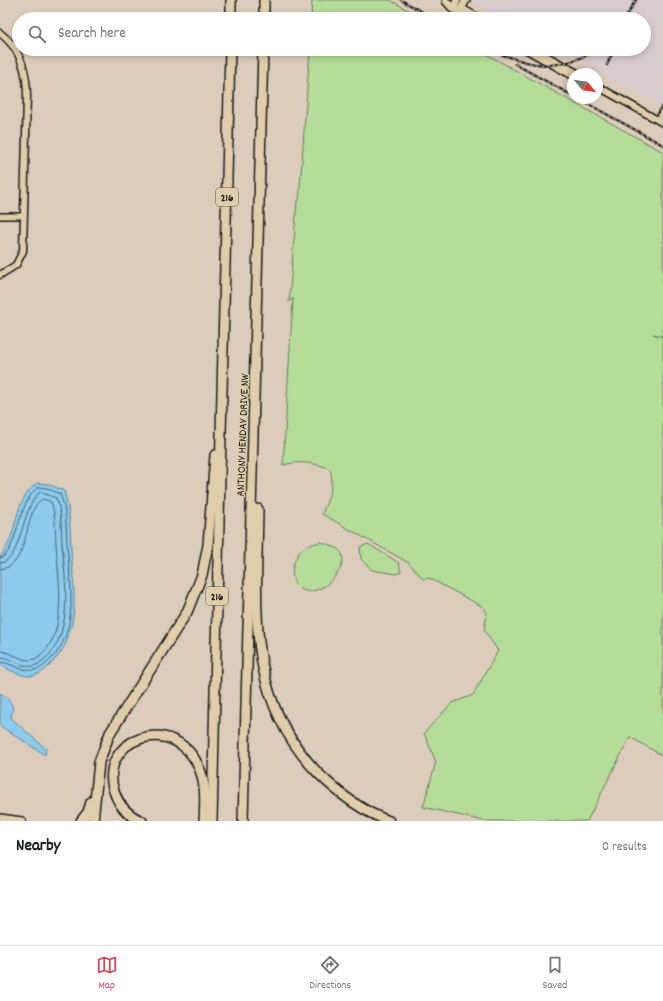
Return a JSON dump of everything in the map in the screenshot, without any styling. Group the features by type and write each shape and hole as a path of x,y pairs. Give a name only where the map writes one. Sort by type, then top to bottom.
{"highway":[{"path":"231,0 231,12"},
{"path":"264,0 264,12"},
{"name":"ANTHONY HENDAY DRIVE NW","path":"212,821 230,56"},
{"name":"ANTHONY HENDAY DRIVE NW","path":"243,821 263,56"},
{"path":"93,821 99,762 110,733 187,612 202,575 208,545 223,372"},
{"path":"255,382 258,413 257,617 261,660 269,697 290,739 300,754 334,790 360,807 389,821"},
{"path":"246,722 249,821"},
{"path":"142,821 129,814 117,799 113,788 112,775 114,765 122,750 129,744 144,738 158,735 172,738 180,743 188,750 197,764 203,782 204,821"},
{"path":"81,821 88,812 96,781"}],"main road":[{"path":"445,0 457,7 466,0"},
{"path":"0,818 22,821"}],"street":[{"path":"457,7 467,12"},
{"path":"0,33 12,46"},
{"path":"0,275 13,268 22,256 27,96 26,73 19,56"},
{"path":"537,56 567,73"},
{"path":"547,56 568,68"},
{"path":"603,89 660,121 663,110"},
{"path":"0,216 24,216"}],"shaded area":[{"path":"474,0 663,0 663,107 603,74 603,68 592,68 571,56 651,56 651,12 491,12 473,2"}],"green space":[{"path":"312,0 390,0 411,12 311,12"},
{"path":"309,56 490,56 567,99 567,104 576,104 663,152 663,336 653,334 663,337 663,756 630,737 587,821 484,821 423,807 436,762 424,733 452,703 473,695 498,651 484,630 487,613 483,607 429,578 423,579 409,563 322,514 331,486 332,480 330,469 306,463 283,465 293,298 289,302 297,201 299,201"},
{"path":"321,542 338,549 342,555 342,563 339,571 324,586 316,590 307,591 299,588 295,584 292,572 295,559 302,549 309,545"},
{"path":"368,544 399,563 401,572 396,574 372,570 361,559 360,547"}],"water":[{"path":"37,483 48,484 64,491 69,520 74,611 67,640 60,653 43,671 35,675 25,676 0,665 0,557 12,535 21,504 30,490"},
{"path":"0,693 8,698 13,708 11,718 46,749 45,755 0,726"}],"railway":[{"path":"401,0 422,12"},
{"path":"629,12 636,0"},
{"path":"507,56 518,60 544,65 570,62 586,56"},
{"path":"607,65 611,56"},
{"path":"515,64 567,93"},
{"path":"588,104 663,145"}]}
